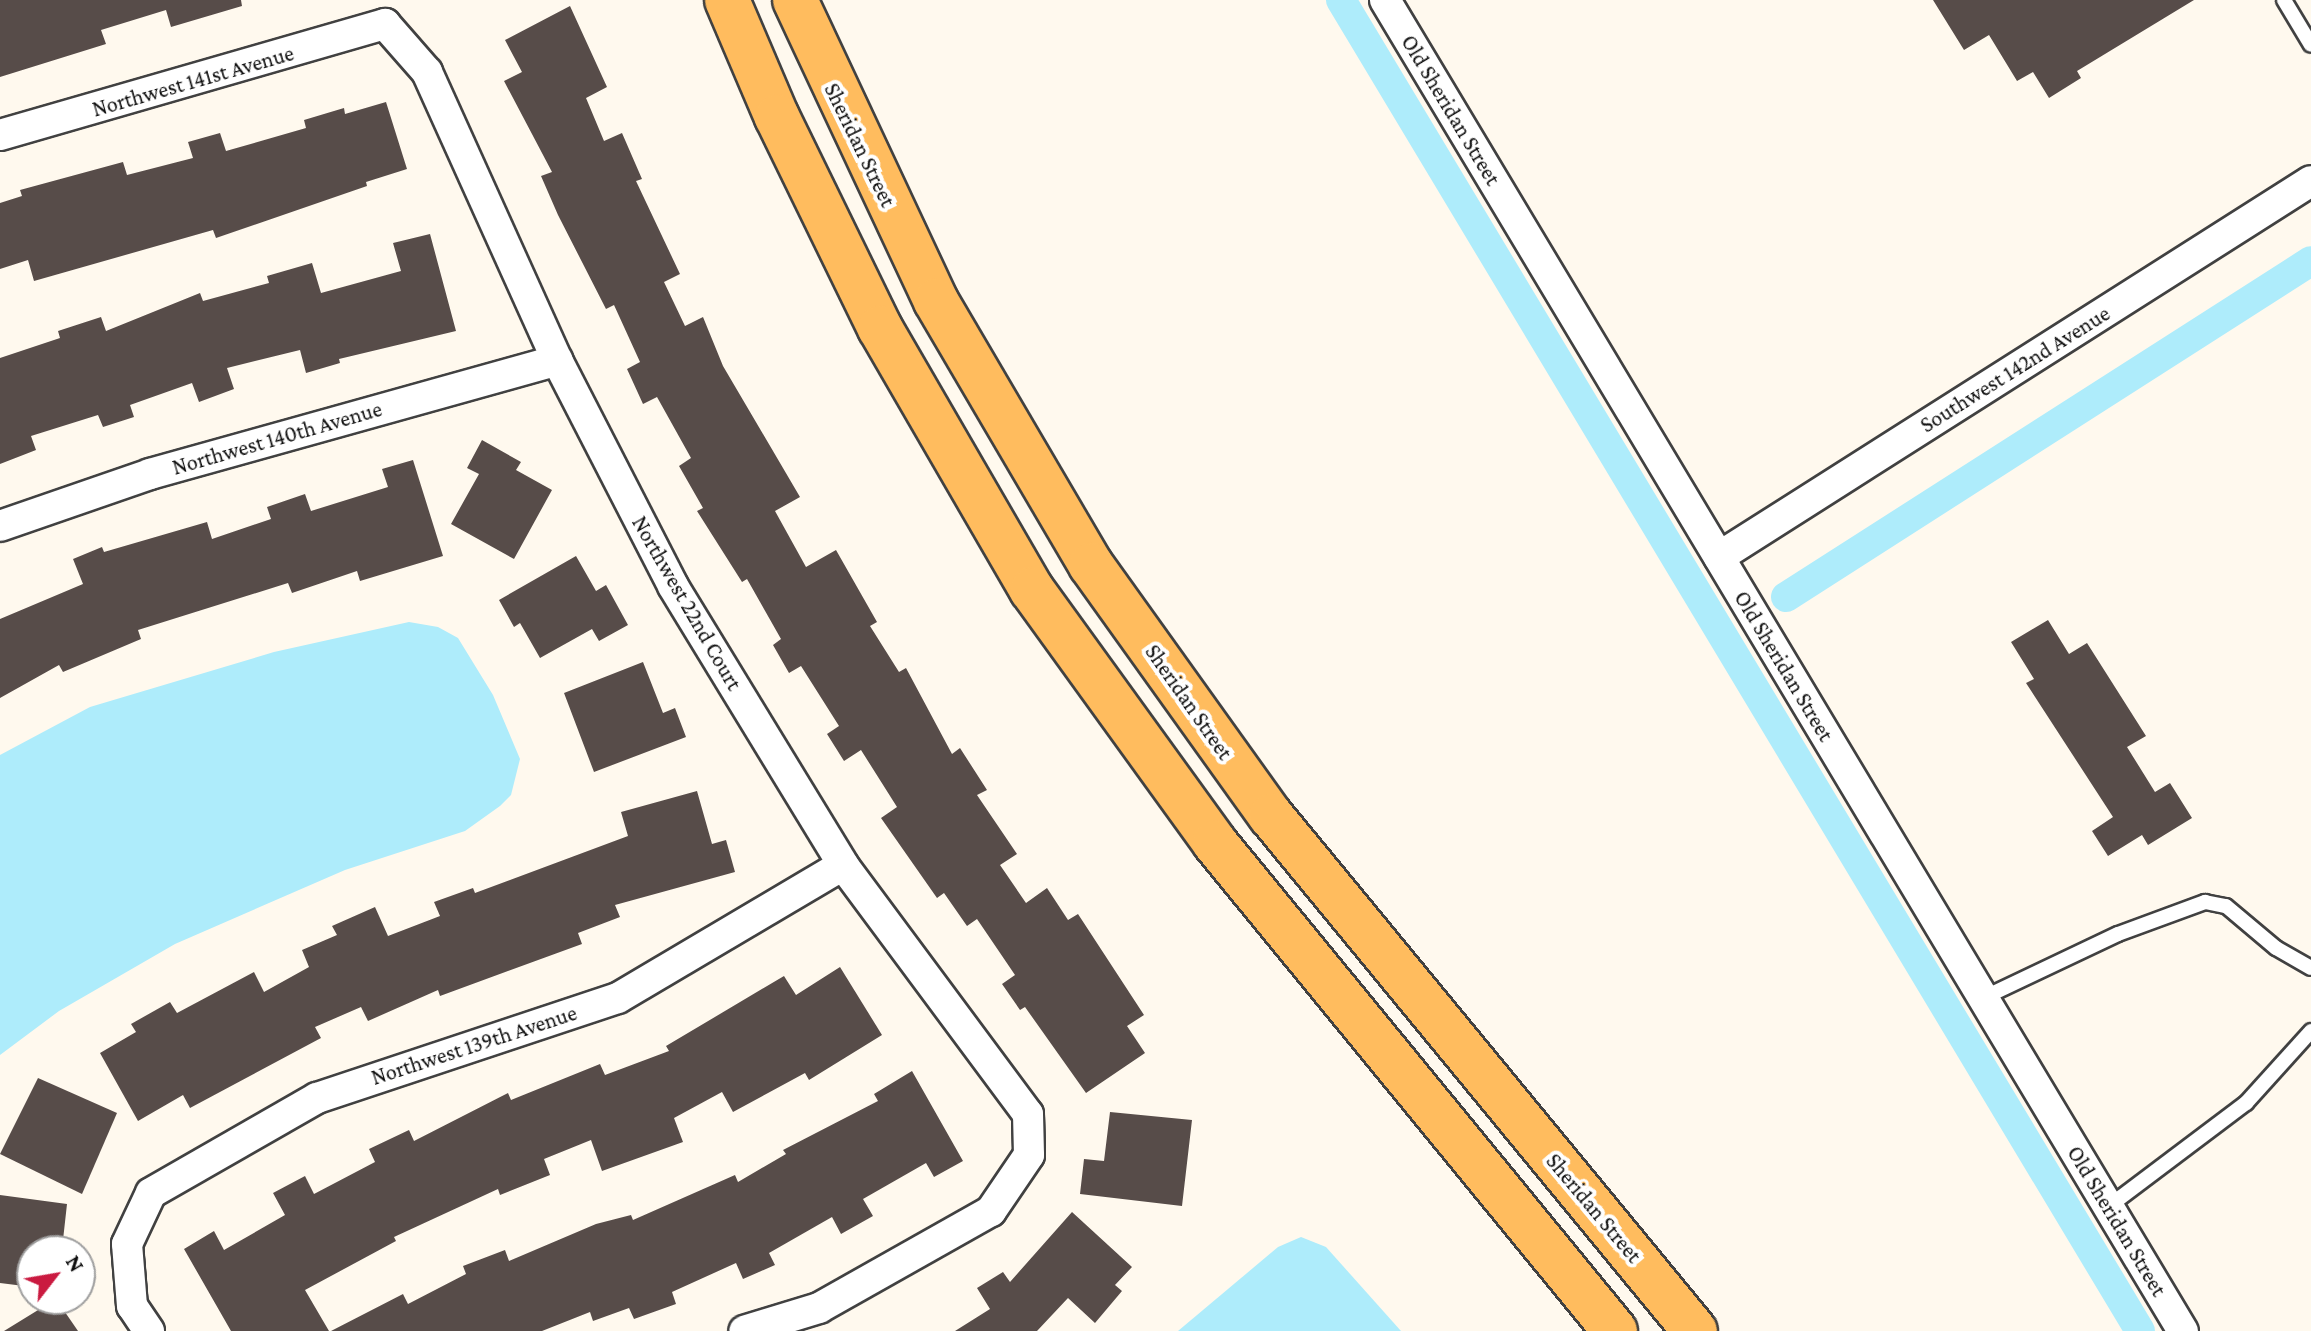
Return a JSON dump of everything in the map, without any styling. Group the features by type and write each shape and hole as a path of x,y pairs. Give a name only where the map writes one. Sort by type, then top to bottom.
{"main road":[{"path":"727,0 777,117 880,328 1032,590 1215,843 1615,1331"},
{"name":"Sheridan Street","path":"795,0 936,301 1091,565 1271,816 1695,1331"}],"street":[{"name":"Old Sheridan Street","path":"1385,0 2183,1331"},
{"name":"Northwest 141st Avenue","path":"0,135 385,24"},
{"name":"Northwest 22nd Court","path":"385,24 427,72 557,360 673,586 843,865 1028,1114 1029,1155 991,1211 819,1308 744,1331"},
{"name":"Southwest 142nd Avenue","path":"1719,557 2311,181"},
{"name":"Northwest 140th Avenue","path":"0,526 150,474 557,360"},
{"name":"Northwest 139th Avenue","path":"149,1331 132,1306 127,1244 151,1193 317,1098 618,998 843,865"}],"lane":[{"path":"2284,0 2311,45"},
{"path":"1983,998 2118,934 2205,902 2226,906 2276,948 2311,968"},
{"path":"2108,1207 2246,1103 2311,1031"}],"water":[{"path":"409,622 438,627 458,638 493,695 520,759 511,795 465,831 345,870 175,944 59,1011 0,1055 0,755 90,707 274,652"},
{"path":"1301,1237 1326,1247 1401,1331 1178,1331 1278,1247"}],"building":[{"path":"0,0 241,0 242,6 171,27 166,10 101,30 106,44 0,77"},
{"path":"1933,0 2194,0 2077,71 2081,78 2049,98 2033,72 2017,81 1989,35 1964,50"},
{"path":"570,6 607,87 586,98 604,141 622,133 642,179 636,181 680,274 664,282 685,326 703,317 723,366 800,497 775,511 806,567 836,550 877,622 870,626 899,672 906,668 952,754 960,748 987,790 977,795 1017,854 1000,865 1026,903 1047,888 1068,920 1078,914 1144,1015 1127,1026 1145,1053 1086,1093 1025,1007 1020,1010 1002,984 1015,975 977,919 967,926 944,893 937,898 881,818 897,807 861,750 844,761 827,734 839,726 801,666 789,673 773,645 781,639 747,579 742,582 697,511 703,508 679,466 691,458 657,397 643,404 627,369 640,362 614,305 606,309 558,215 541,176 552,172 504,81 522,72 505,40"},
{"path":"386,102 407,169 216,238 213,230 34,281 28,260 0,269 0,203 22,196 20,190 123,162 127,175 193,158 188,142 220,133 226,151 306,128 304,120 344,108 345,114"},
{"path":"430,234 456,331 339,359 340,363 306,373 300,350 227,368 234,389 199,402 192,383 130,405 134,417 103,427 98,415 31,436 36,450 0,464 0,358 60,338 58,331 101,317 106,331 200,293 203,301 269,283 267,276 312,263 321,293 401,271 393,243"},
{"path":"482,440 521,462 516,470 552,490 514,559 451,524 479,474 467,468"},
{"path":"413,460 443,556 360,581 357,571 292,593 288,583 138,630 141,639 63,672 59,665 0,698 0,619 83,584 73,559 102,547 104,552 207,522 212,539 271,519 267,507 305,494 311,511 388,487 382,469"},
{"path":"576,556 596,591 606,585 628,625 599,641 592,629 540,658 520,623 514,627 499,600"},
{"path":"2048,620 2069,654 2087,643 2146,736 2127,747 2155,792 2170,783 2192,818 2148,845 2142,835 2108,856 2092,831 2113,817 2026,683 2034,679 2011,642"},
{"path":"643,662 663,713 675,708 686,737 594,772 564,693"},
{"path":"697,791 712,844 726,840 735,872 615,905 620,917 578,933 582,944 440,996 438,990 368,1021 361,1007 315,1027 321,1038 190,1108 183,1095 138,1121 100,1053 136,1032 131,1024 170,1002 177,1013 254,972 264,992 309,967 302,950 337,935 332,926 375,907 388,936 440,916 434,902 473,888 475,893 628,836 621,812"},
{"path":"840,967 882,1035 809,1080 805,1073 733,1112 722,1092 674,1118 683,1142 602,1171 591,1140 544,1159 550,1175 500,1195 498,1189 394,1237 396,1241 305,1290 329,1331 231,1331 184,1249 214,1231 224,1250 285,1215 273,1193 305,1176 314,1194 375,1162 369,1149 409,1130 414,1141 508,1093 511,1100 600,1064 605,1075 669,1051 666,1046 784,976 796,995"},
{"path":"912,1071 963,1161 934,1177 926,1163 863,1199 873,1216 841,1234 832,1217 769,1253 775,1265 743,1279 736,1263 672,1292 676,1304 634,1319 629,1308 593,1321 590,1312 542,1331 331,1331 403,1294 408,1304 466,1274 463,1266 505,1250 509,1261 596,1224 631,1215 633,1220 735,1175 738,1182 786,1154 783,1150 878,1101 874,1094"},
{"path":"38,1078 117,1113 82,1194 0,1154"},
{"path":"1110,1112 1192,1120 1182,1206 1080,1194 1084,1159 1104,1161"},
{"path":"0,1195 67,1204 64,1235 16,1235 16,1285 0,1283"},
{"path":"1072,1212 1132,1267 1115,1285 1122,1291 1095,1323 1068,1298 1037,1331 955,1331 990,1309 977,1288 1003,1272 1010,1282"},
{"path":"30,1315 67,1315 78,1331 4,1331"}],"waterway":[{"path":"1341,0 2140,1331"},
{"path":"1786,597 2311,261"}]}
